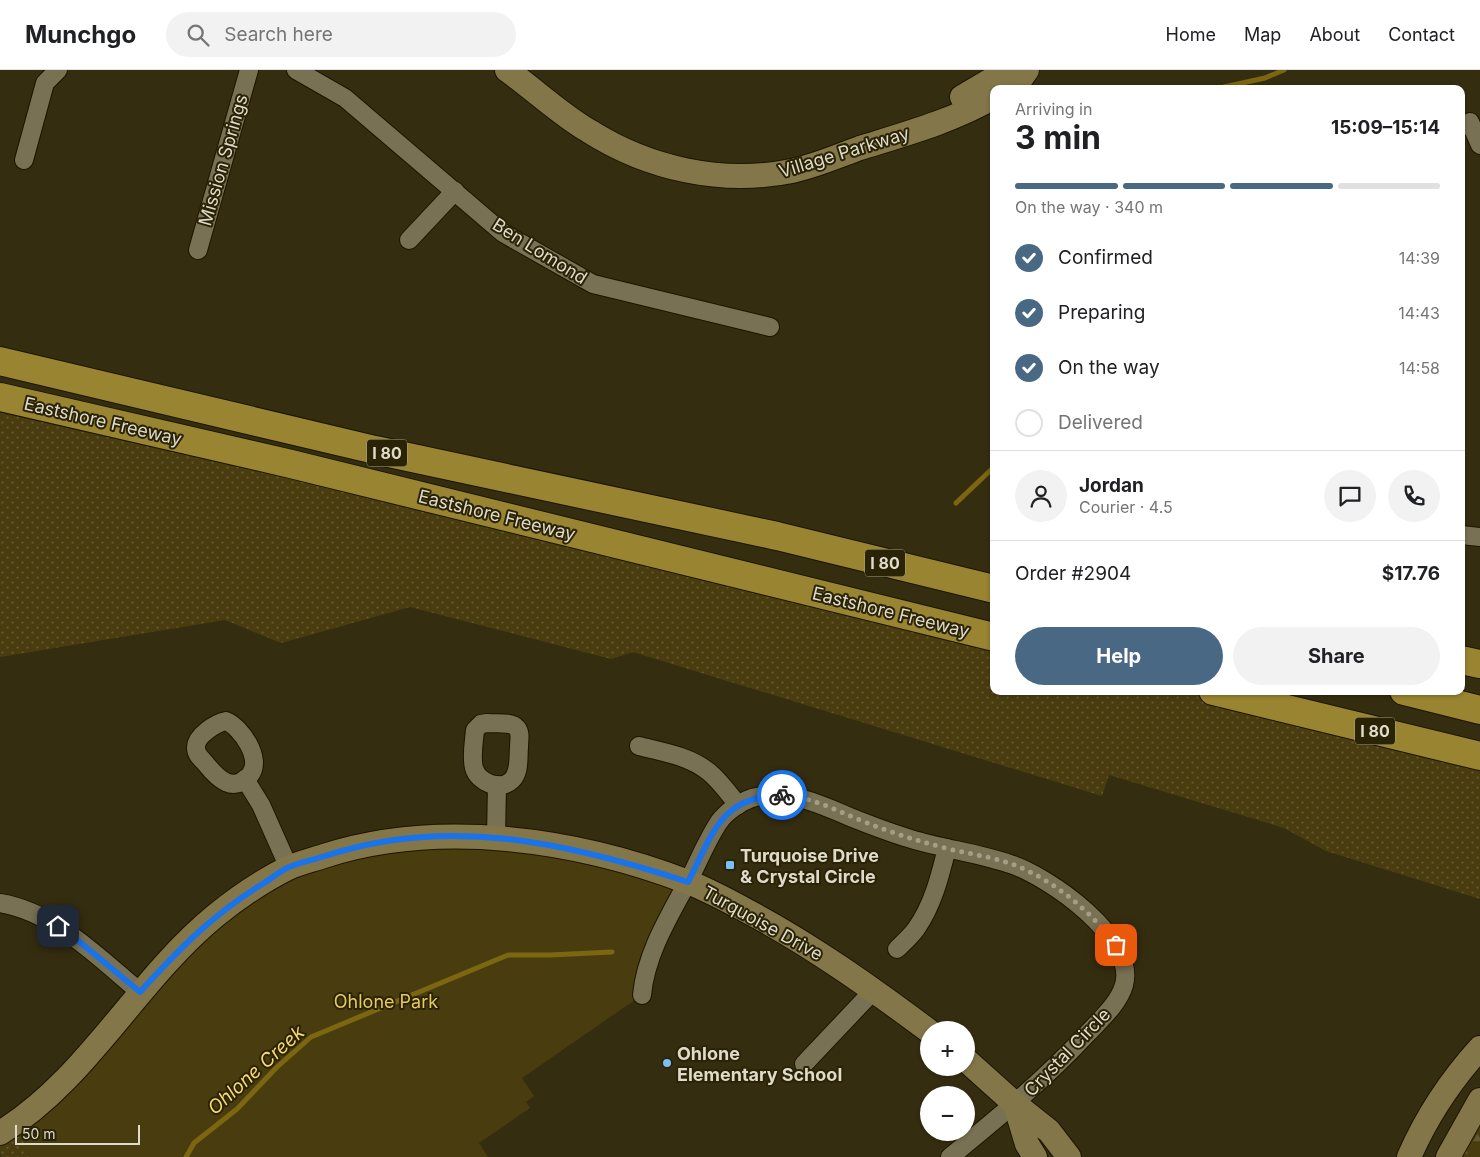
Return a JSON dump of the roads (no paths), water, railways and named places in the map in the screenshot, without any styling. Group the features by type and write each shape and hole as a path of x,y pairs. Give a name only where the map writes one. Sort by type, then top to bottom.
{"highway":[{"name":"Eastshore Freeway","path":"0,361 374,450 777,536 990,588"},
{"name":"Eastshore Freeway","path":"0,397 290,464 990,636"},
{"path":"777,536 990,568"},
{"path":"1465,661 1480,664"},
{"name":"I 80","path":"1228,695 1480,756"},
{"path":"1420,695 1480,710"}],"street":[{"path":"24,160 45,83 58,70"},
{"name":"Mission Springs","path":"198,250 249,70"},
{"name":"Ben Lomond","path":"296,70 345,98 503,232 593,284 770,327"},
{"name":"Village Parkway","path":"507,70 589,131 641,158 694,172 743,177 793,171 917,130 973,109 990,99"},
{"name":"Village Parkway","path":"532,70 596,119 646,144 696,158 743,162 789,156 903,119 990,88"},
{"name":"Village Parkway","path":"998,85 1015,79"},
{"path":"1465,125 1470,122 1480,145"},
{"path":"409,240 456,192"},
{"path":"1465,536 1480,537"},
{"path":"639,746 680,756 695,763 710,773 738,805"},
{"path":"245,779 261,805 289,868"},
{"path":"496,837 497,785"},
{"name":"Crystal Circle","path":"642,995 643,983 656,942 720,821 738,805 750,799 785,795 804,798 912,839 1011,864 1045,880 1077,904 1106,932 1116,945 1125,973 1124,985 1115,1002 1056,1067 1015,1104 950,1157"},
{"name":"Turquoise Drive","path":"0,1132 16,1123 72,1074 140,992 182,946 215,916 249,892 289,868 342,850 395,840 446,836 496,837 594,854 641,866 688,882 725,899 785,931 846,970 920,1024"},
{"path":"896,949 916,930 929,906 940,878 947,848"},
{"path":"0,903 31,912 58,926 140,992"},
{"path":"804,1064 874,990"},
{"path":"1408,1157 1435,1107 1468,1061 1480,1048"},
{"path":"975,1068 1049,1131 1069,1157"},
{"path":"1448,1157 1480,1100"},
{"path":"1015,1104 1027,1144 1035,1157"}],"waterway":[{"name":"Ohlone Creek","path":"1233,85 1265,78 1284,70"},
{"name":"Ohlone Creek","path":"956,503 990,471"},
{"name":"Ohlone Creek","path":"186,1157 194,1143 237,1109 277,1067 311,1037 508,955 612,952"}],"place":[{"name":"Turquoise Drive & Crystal Circle","path":"730,865"},
{"name":"Ohlone Elementary School","path":"667,1063"}],"park label":[{"name":"Ohlone Park","path":"386,1001"}]}
